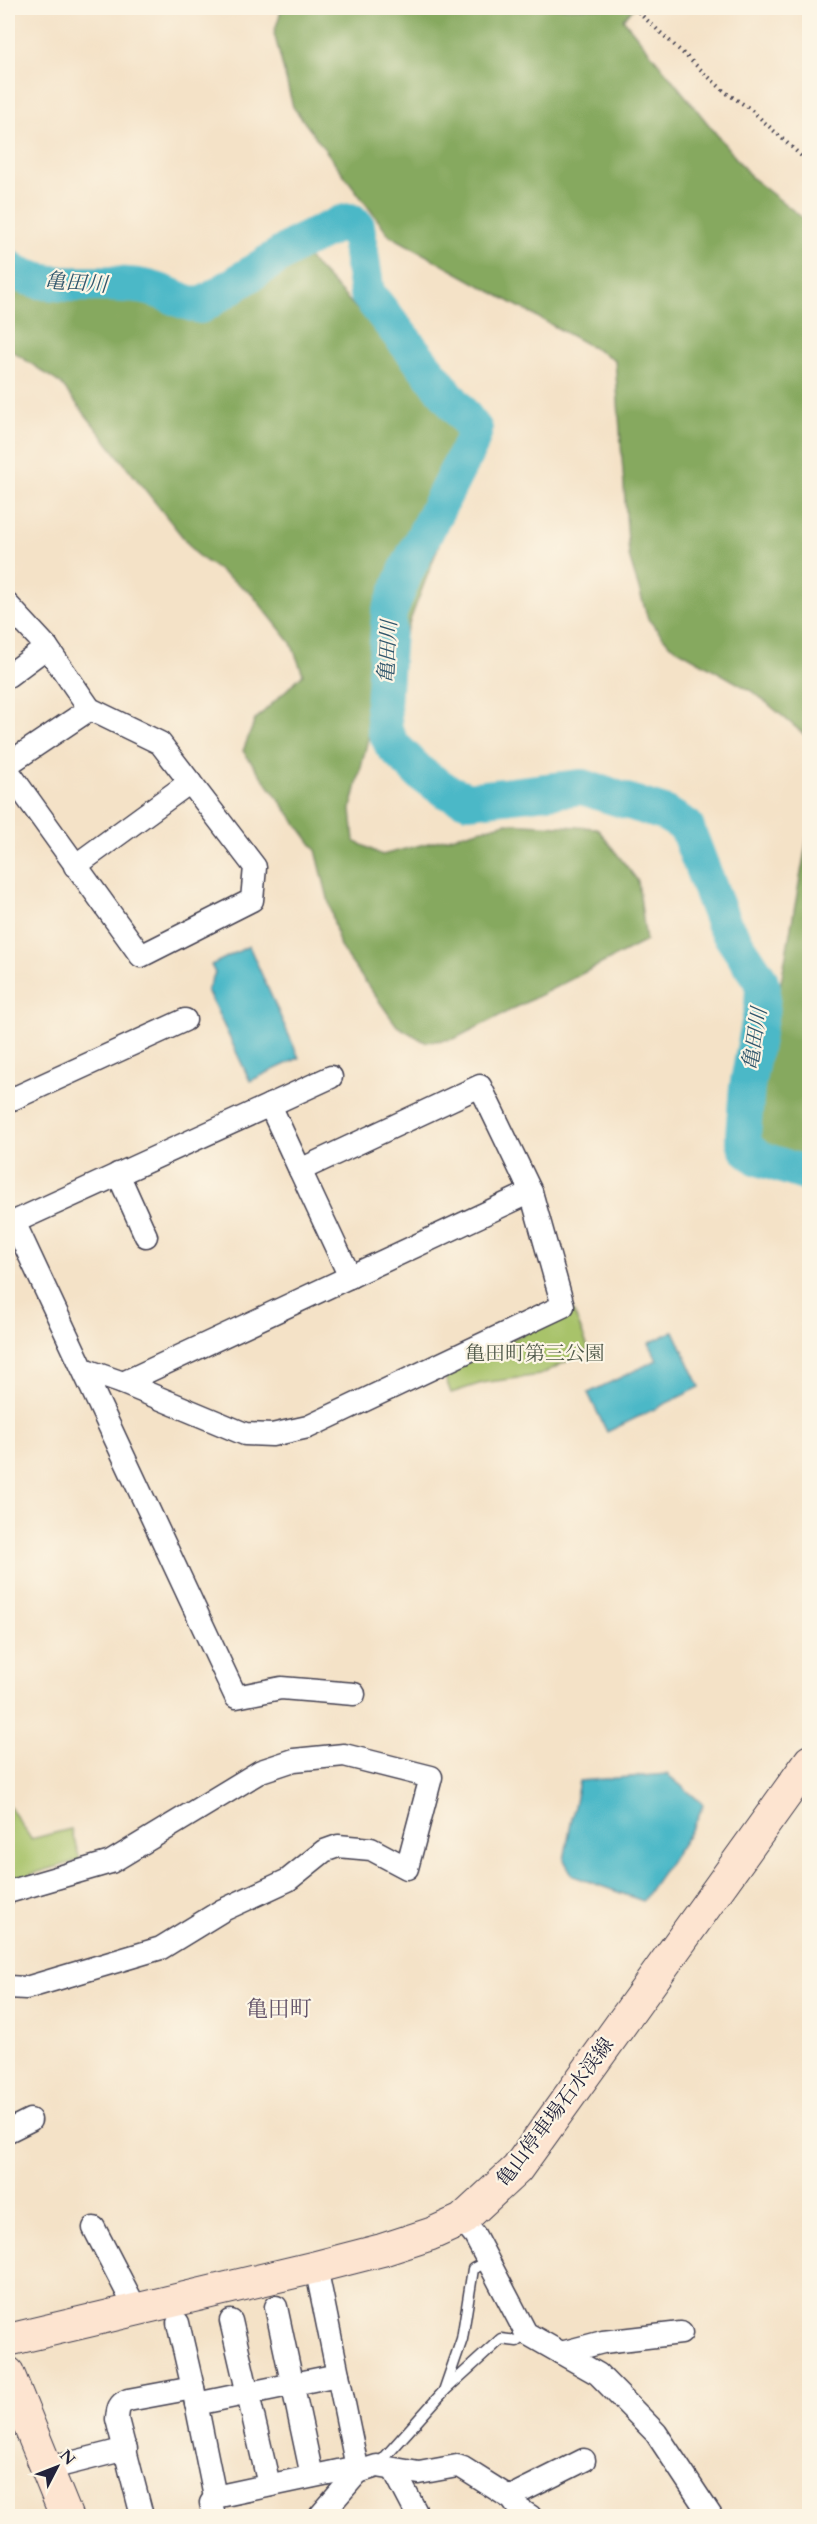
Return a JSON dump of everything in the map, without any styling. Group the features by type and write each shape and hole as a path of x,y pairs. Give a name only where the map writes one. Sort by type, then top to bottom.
{"main road":[{"name":"亀山停車場石水渓線","path":"8,2340 137,2311 382,2250 431,2234 462,2220 517,2169 810,1761"},
{"path":"8,2373 66,2517"}],"street":[{"path":"8,605 47,647 90,709 160,743 255,867 252,900 141,956 8,771"},
{"path":"8,676 47,647"},
{"path":"8,764 90,709"},
{"path":"75,866 190,782"},
{"path":"8,1101 185,1020"},
{"path":"331,1077 11,1223 236,1697 281,1688 354,1694"},
{"path":"82,1369 123,1383 245,1434 272,1435 308,1426 563,1306 531,1192 480,1086 300,1170"},
{"path":"270,1105 350,1277"},
{"path":"118,1174 146,1236"},
{"path":"123,1383 531,1192"},
{"path":"8,1892 111,1862 261,1771 294,1760 344,1755 431,1777 406,1868 371,1849 338,1846 324,1851 288,1880 224,1910 161,1948 26,1988 8,1987"},
{"path":"8,2131 30,2120"},
{"path":"462,2220 475,2236 526,2333 598,2374 656,2433 711,2517"},
{"path":"94,2228 137,2311"},
{"path":"316,2267 338,2375 371,2469 418,2517"},
{"path":"276,2307 312,2476"},
{"path":"231,2321 269,2485"},
{"path":"178,2324 215,2507 269,2485 312,2476 371,2469 419,2473 457,2466 464,2468 512,2499 519,2509 530,2517"},
{"path":"561,2353 603,2342 681,2333"},
{"path":"142,2517 117,2419 118,2409 122,2403 248,2393 338,2375"},
{"path":"47,2469 126,2450"},
{"path":"512,2499 520,2492 584,2460"},
{"path":"320,2517 371,2469"}],"lane":[{"path":"444,2391 462,2339 473,2269 488,2261"},
{"path":"371,2469 444,2391 501,2339 517,2341 526,2333"}],"path":[{"path":"634,8 725,92 749,108 810,164"}],"green space":[{"path":"282,8 634,8 623,19 752,178 809,223 809,742 806,736 755,693 670,645 648,619 629,556 615,360 389,235 293,107 274,33"},
{"path":"307,257 480,437 373,718 351,809 354,841 382,855 506,823 597,828 638,881 646,941 454,1039 425,1042 397,1026 340,947 316,850 243,751 255,720 303,674 291,643 251,593 197,555 61,384 8,348 8,260 186,297"},
{"path":"809,829 809,1195 790,1183 748,1134 739,1104 781,982"},
{"name":"亀田町第三公園","path":"573,1310 589,1350 540,1375 482,1383 451,1393 443,1372"},
{"path":"8,1807 31,1839 71,1829 80,1860 8,1881"}],"water":[{"path":"249,946 299,1058 250,1081 207,990 215,973 211,965"},
{"path":"674,1331 700,1387 607,1432 588,1393 657,1360 649,1343"},
{"path":"667,1774 703,1804 685,1840 643,1901 573,1876 564,1860 579,1781"}],"waterway":[{"name":"亀田川","path":"8,267 23,276 39,281 132,285 149,288 201,306 297,244 341,223 350,221 357,226 367,293 475,430 470,445 406,571 389,613 383,706 385,730 392,745 421,774 448,792 468,800 582,787 664,813 686,826 724,925 760,979 763,988 762,1007 747,1087 743,1136 746,1148 758,1158 810,1175"}],"district":[{"name":"亀田町","path":"279,2009"}]}
